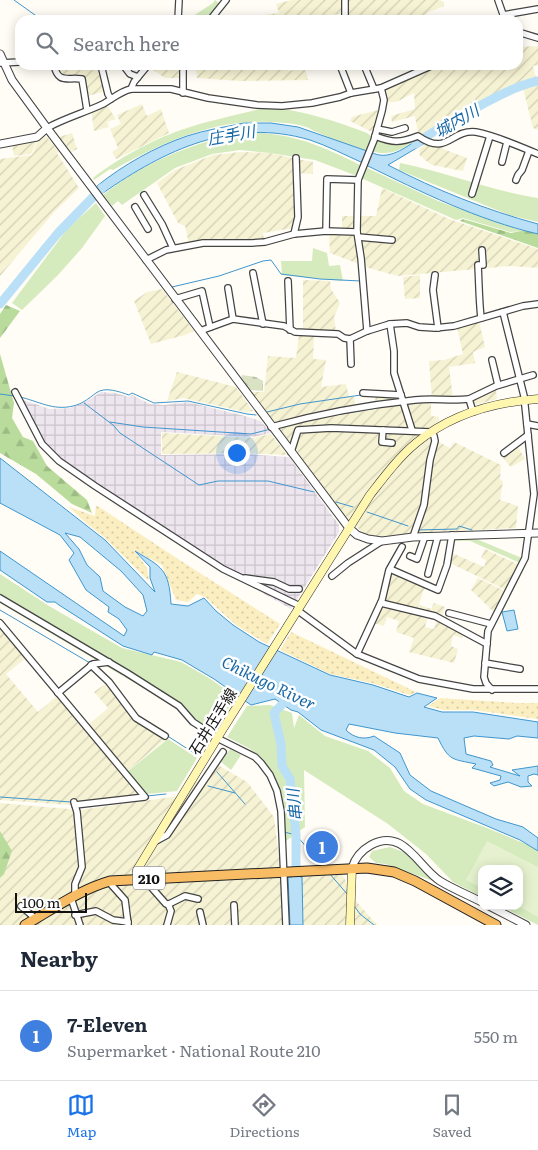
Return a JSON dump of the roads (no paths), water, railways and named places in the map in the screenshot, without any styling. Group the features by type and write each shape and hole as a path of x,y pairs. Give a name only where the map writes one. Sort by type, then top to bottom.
{"highway":[{"name":"210","path":"25,925 73,897 108,882 352,868 375,868 394,872 415,881 494,924"}],"main road":[{"name":"石井庄手線","path":"141,879 136,872 154,842 296,611 381,480 403,455 431,432 452,420 500,404 538,399"},
{"path":"350,925 352,868"}],"street":[{"path":"178,0 178,15"},
{"path":"214,15 226,0"},
{"path":"345,0 345,15"},
{"path":"498,0 503,15"},
{"path":"512,15 538,9"},
{"path":"523,34 538,38"},
{"path":"0,54 2,63 12,80 47,128 349,528 368,539 382,541 425,536 538,533"},
{"path":"2,63 15,62"},
{"path":"55,70 61,78 82,79 87,110"},
{"path":"102,70 111,99"},
{"path":"127,70 130,74 138,77"},
{"path":"132,89 144,70"},
{"path":"183,93 184,70"},
{"path":"342,70 351,93"},
{"path":"367,70 384,100 377,129 359,177 358,234 367,331"},
{"path":"0,144 36,137 61,120 111,99 126,90 171,89 183,93 257,105 282,106 313,103 377,88 421,70"},
{"path":"377,129 392,132 405,128"},
{"path":"374,138 398,142 418,136 427,142 443,144 455,136 466,132 474,132 538,154"},
{"path":"472,194 490,136"},
{"path":"502,162 507,142"},
{"path":"516,180 529,151"},
{"path":"294,234 298,217 296,158"},
{"path":"326,231 327,179 359,177"},
{"path":"144,195 173,248"},
{"path":"135,208 147,227 158,219"},
{"path":"146,260 173,248 203,243 265,242 294,234 326,231 392,240"},
{"path":"481,318 478,265 483,265 482,250"},
{"path":"253,273 263,324"},
{"path":"435,275 433,290 438,328"},
{"path":"288,281 290,330"},
{"path":"228,288 233,319"},
{"path":"175,298 202,291 210,327"},
{"path":"200,331 233,319 284,326 295,332 338,334 350,339 367,331 390,324 407,323 419,327 438,328 454,326 522,306 538,304"},
{"path":"492,690 484,677 488,630 525,558 534,483 524,400 503,312"},
{"path":"390,324 394,351 394,374 412,430"},
{"path":"350,339 351,364"},
{"path":"492,360 498,385"},
{"path":"271,426 416,400 452,401 469,399 498,385 533,375"},
{"path":"15,392 42,444 59,461 236,576 275,593 296,611 357,654 419,680 473,689 538,689"},
{"path":"364,393 401,395"},
{"path":"469,399 473,412"},
{"path":"291,452 299,421"},
{"path":"527,424 538,426"},
{"path":"298,430 331,428 431,432 435,441 430,460 424,505 413,537"},
{"path":"383,430 382,442 392,443"},
{"path":"504,453 528,435"},
{"path":"390,569 438,590 447,565 452,535"},
{"path":"410,556 417,559 425,536"},
{"path":"428,574 438,536"},
{"path":"332,576 356,557 382,541"},
{"path":"357,654 381,603 390,569 402,547"},
{"path":"236,576 274,582 289,589 298,589"},
{"path":"0,598 109,662 179,706 193,722 219,735 262,763 277,791 281,811 286,925"},
{"path":"381,603 435,616 487,644"},
{"path":"449,613 491,624"},
{"path":"0,623 144,796 74,803 77,812 82,867 75,884 73,897 75,915 80,925"},
{"path":"58,693 92,664 109,662"},
{"path":"485,663 520,669"},
{"path":"92,664 109,682 136,718 165,736"},
{"path":"154,842 167,835 223,752"},
{"path":"352,868 359,855 370,846 382,841 394,842 404,846 440,881 478,900"},
{"path":"141,879 168,904 171,911 167,925"},
{"path":"75,915 96,911 105,917 128,923 125,900 108,882"},
{"path":"168,904 185,896 198,899"},
{"path":"234,905 235,925"},
{"path":"21,906 36,919"},
{"path":"497,910 526,925"},
{"path":"200,912 203,925"}],"water":[{"path":"244,123 271,123 298,127 367,151 363,163 317,142 282,134 254,133 227,135 175,151 127,177 103,193 97,186 128,164 175,140 208,130"},
{"path":"420,138 425,143 388,165 462,199 538,224 538,234 472,213 366,165 371,152 377,155 384,155 397,152"},
{"name":"Chikugo River","path":"0,458 105,540 155,592 150,578 150,567 135,551 158,566 166,576 171,604 188,606 204,598 233,625 259,642 330,675 373,685 409,697 417,693 437,698 424,707 442,712 473,712 538,722 538,738 517,736 509,739 474,736 464,738 466,754 491,761 493,765 490,767 520,776 512,770 538,766 538,775 528,776 528,782 532,786 521,787 508,782 494,786 490,783 500,780 501,776 472,768 476,764 452,758 445,751 438,738 395,733 349,724 346,730 359,738 374,736 400,753 410,775 431,791 496,819 523,827 538,838 538,851 520,840 426,800 410,789 395,767 374,750 321,730 298,712 291,710 275,699 251,705 214,679 182,660 154,652 152,655 123,646 55,602 47,602 0,570 0,551 124,636 127,630 119,619 108,612 109,607 86,590 69,560 74,553 60,535 0,503","holes":["65,533 80,537 121,571 143,595 147,611 143,616 125,607 103,591 100,577 87,565 79,549"]},
{"path":"514,610 518,629 507,631 502,612"},
{"path":"288,877 302,877 303,925 290,925"}],"waterway":[{"path":"14,0 35,15"},
{"name":"城内川","path":"416,144 440,128 492,99 538,81"},
{"name":"庄手川","path":"0,304 58,233 102,188"},
{"path":"172,287 219,276 271,260 281,274 320,279 361,281"},
{"path":"20,397 52,406 66,407 79,404 100,391 108,390 129,395 132,393 154,403 188,401 256,415"},
{"path":"0,394 14,396"},
{"path":"267,412 300,404 361,395"},
{"path":"84,403 113,425 120,433 199,485 218,481 268,481 314,492"},
{"path":"323,417 377,408"},
{"path":"110,422 143,427 251,434 267,430"},
{"path":"336,502 353,507"},
{"path":"367,512 408,526"},
{"path":"417,530 457,529 459,526 472,530"},
{"path":"0,610 90,663"},
{"name":"串川","path":"289,697 274,713 281,744 282,766 290,779 296,835 296,877"},
{"path":"166,735 197,755"},
{"path":"217,772 245,804"},
{"path":"208,786 235,793"},
{"path":"147,796 166,794"},
{"path":"0,797 71,802"},
{"path":"284,832 296,835 323,866"},
{"path":"329,873 348,895"},
{"path":"355,907 360,914 374,925"}],"place":[{"name":"7-Eleven","path":"322,847"}]}
